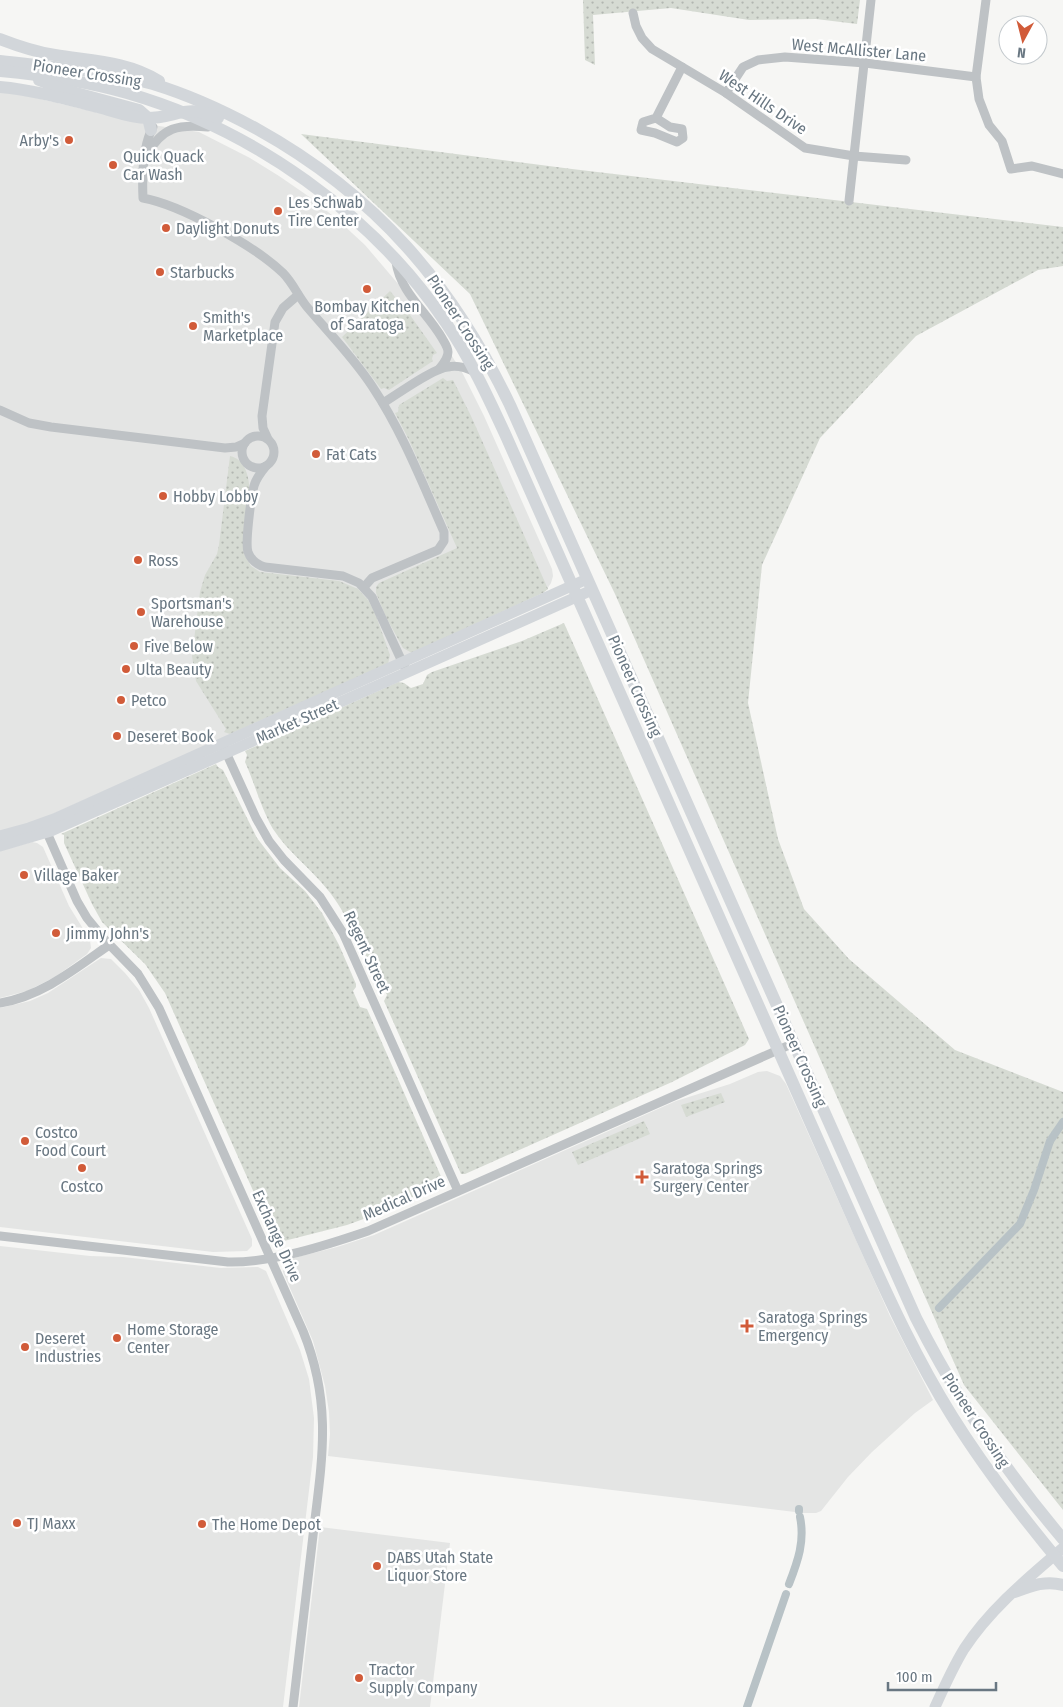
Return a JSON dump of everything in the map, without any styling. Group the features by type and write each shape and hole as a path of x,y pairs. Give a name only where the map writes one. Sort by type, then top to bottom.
{"highway":[{"path":"0,39 46,54 126,65 144,72 173,91"},
{"name":"Pioneer Crossing","path":"0,61 114,75 173,91 220,110 267,135 316,166 343,186 411,250 438,284 486,358 510,406 897,1277 927,1340 983,1434 1014,1478 1063,1539"},
{"name":"Pioneer Crossing","path":"0,71 73,80 139,97 173,114 215,128 268,155 319,190 363,227 396,260 438,310 456,337 475,372 502,428 866,1248 922,1365 976,1453 1014,1506 1059,1552 1063,1566"},
{"path":"28,74 65,90 135,108 143,112 150,124"},
{"path":"0,87 38,93 125,115 150,124 173,114 197,111 210,114 343,186"},
{"path":"1015,1592 1040,1584 1063,1585"}],"main road":[{"name":"Market Street","path":"0,846 590,584"},
{"name":"Market Street","path":"0,836 44,828"},
{"path":"935,1707 964,1649 988,1619 1059,1552"}],"street":[{"path":"849,201 872,0"},
{"path":"986,0 976,77 979,99 989,125 1002,141 1011,169 1032,166 1063,174"},
{"name":"West Hills Drive","path":"633,13 639,32 652,49 726,93 805,148 854,156 906,160"},
{"name":"West McAllister Lane","path":"726,93 743,67 758,60 803,58 865,63 976,77"},
{"path":"656,118 682,67"},
{"path":"150,124 144,170 143,198 157,201 224,233 242,243 282,272 298,295 350,356 383,402 404,443 444,532 444,538 438,550 372,578 364,587"},
{"path":"146,156 161,135 173,128 184,126 215,128"},
{"path":"396,260 399,276 403,284 447,347 447,357 439,369"},
{"path":"298,295 283,308 275,322 262,416 263,428 273,446 274,453 272,460 259,475 254,486 247,545 248,553 253,561 265,567 343,576 354,580 364,587 372,597 405,667"},
{"path":"383,402 439,369 460,367 475,372"},
{"path":"0,410 29,423 51,428 225,448 233,450 256,467 266,466"},
{"path":"254,486 242,451 257,428 262,416"},
{"path":"225,448 236,447 259,436 268,439"},
{"name":"Regent Street","path":"224,748 256,818 269,841 284,860 320,897 343,933 458,1191"},
{"name":"Exchange Drive","path":"44,828 82,911 92,926 138,974 159,1008 309,1344 317,1373 323,1413 322,1458 293,1707"},
{"path":"0,1003 16,1000 43,989 64,977 109,945"},
{"name":"Medical Drive","path":"0,1236 220,1262 244,1262 270,1258 321,1246 354,1236 794,1043"}],"shaded area":[{"path":"583,0 860,0 857,24 816,19 749,20 671,8 593,15 595,65 585,60"},
{"path":"0,92 28,96 146,124 199,132 250,158 279,176 311,198 339,221 365,245 405,292 447,348 463,374 484,416 552,569 553,576 547,589 497,616 37,821 0,832"},
{"path":"301,134 572,169 1063,227 1063,266 1038,270 916,336 820,438 762,565 748,703 778,839 804,909 849,959 955,1050 1063,1092 1063,1510 964,1385 615,594 470,294"},
{"path":"390,291 437,353 433,355 433,361 389,390 381,389 342,337"},
{"path":"443,378 447,381 453,380 471,416 548,589 412,653 403,648 386,617 376,593 376,587 379,583 457,548 395,413 398,412 399,405"},
{"path":"230,456 240,461 246,471 249,483 249,514 244,554 251,566 260,572 339,581 358,589 368,600 375,613 390,655 388,664 230,734 224,732 226,729 196,681 192,656 200,592 205,575 217,554 219,545"},
{"path":"564,623 749,1039 745,1045 672,1082 465,1174 461,1174 384,1001 387,995 379,979 373,977 353,931 334,899 273,829 245,762 247,755 245,751 398,682 404,683 411,688 423,684 427,675 432,672 522,641"},
{"path":"216,764 223,770 257,838 280,868 305,891 322,913 339,945 356,984 353,991 360,1007 367,1009 443,1181 441,1184 369,1217 347,1225 280,1242 275,1240 165,993 145,964 102,922 64,843 64,835 61,834"},
{"path":"32,842 43,847 69,906 90,940 91,948 87,954 55,977 27,991 0,998 0,851"},
{"path":"101,958 111,959 125,973 139,990 149,1008 252,1239 252,1246 247,1251 213,1252 0,1227 0,1008 30,1001 48,993"},
{"path":"767,1071 780,1076 786,1084 890,1316 933,1400 915,1413 872,1452 848,1477 821,1511 803,1513 328,1456 330,1434 325,1386 313,1341 283,1272 285,1262 374,1235 676,1101 730,1084 758,1072"},
{"path":"721,1093 725,1102 686,1117 681,1105"},
{"path":"644,1121 650,1134 578,1165 572,1152"},
{"path":"0,1246 221,1268 258,1267 266,1271 300,1350 309,1379 314,1418 313,1457 283,1707 0,1707"},
{"path":"320,1527 450,1543 430,1707 299,1707"}],"waterway":[{"path":"939,1308 1020,1224 1034,1190 1050,1141 1063,1122"},
{"path":"789,1584 800,1551 802,1534 800,1517"},
{"path":"747,1707 786,1594"}],"place":[{"name":"Arby's","path":"69,140"},
{"name":"Quick Quack Car Wash","path":"113,165"},
{"name":"Les Schwab Tire Center","path":"278,211"},
{"name":"Daylight Donuts","path":"166,228"},
{"name":"Starbucks","path":"160,272"},
{"name":"Bombay Kitchen of Saratoga","path":"367,289"},
{"name":"Smith's Marketplace","path":"193,326"},
{"name":"Fat Cats","path":"316,454"},
{"name":"Hobby Lobby","path":"163,496"},
{"name":"Ross","path":"138,560"},
{"name":"Sportsman's Warehouse","path":"141,612"},
{"name":"Five Below","path":"134,646"},
{"name":"Ulta Beauty","path":"126,669"},
{"name":"Petco","path":"121,700"},
{"name":"Deseret Book","path":"117,736"},
{"name":"Village Baker","path":"24,875"},
{"name":"Jimmy John's","path":"56,933"},
{"name":"Costco Food Court","path":"25,1141"},
{"name":"Costco","path":"82,1168"},
{"name":"Saratoga Springs Surgery Center","path":"642,1177"},
{"name":"Saratoga Springs Emergency","path":"747,1326"},
{"name":"Home Storage Center","path":"117,1338"},
{"name":"Deseret Industries","path":"25,1347"},
{"name":"TJ Maxx","path":"17,1523"},
{"name":"The Home Depot","path":"202,1524"},
{"name":"DABS Utah State Liquor Store","path":"377,1566"},
{"name":"Tractor Supply Company","path":"359,1678"}]}
